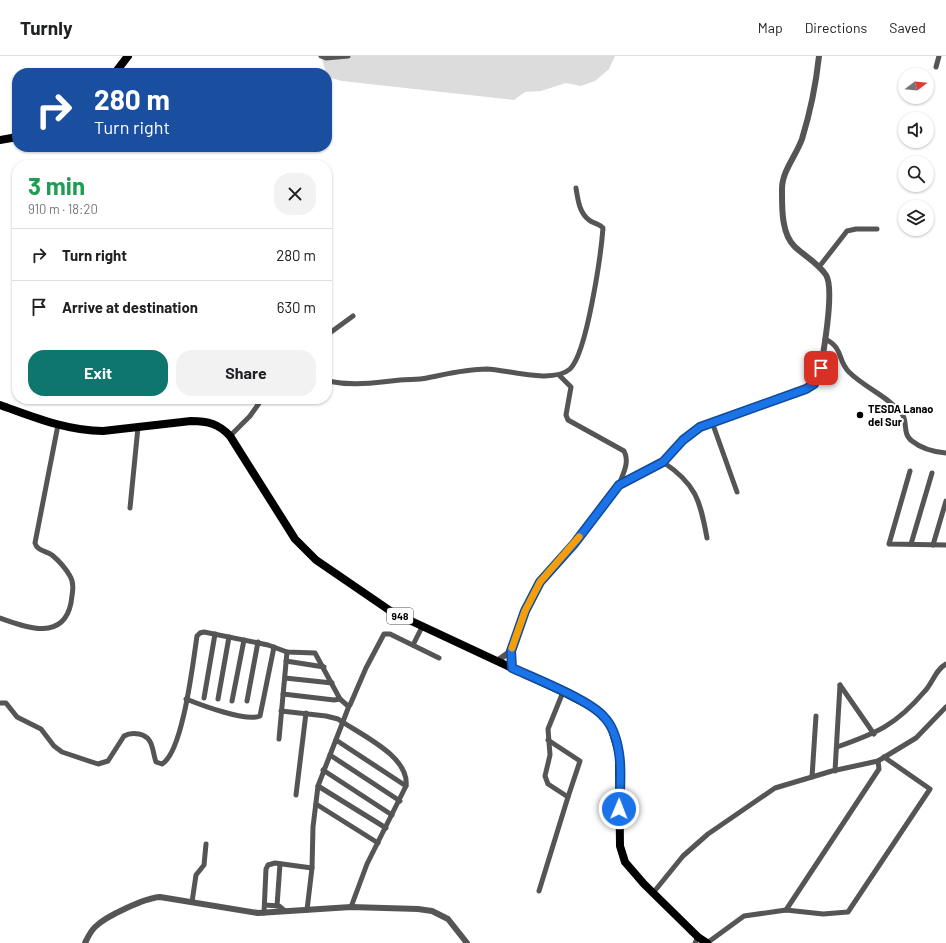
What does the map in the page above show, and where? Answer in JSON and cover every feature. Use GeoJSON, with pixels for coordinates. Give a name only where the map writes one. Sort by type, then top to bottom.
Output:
{"type":"FeatureCollection","features":[{"type":"Feature","properties":{"kind":"main road"},"geometry":{"type":"LineString","coordinates":[[119,68],[128,56]]}},
{"type":"Feature","properties":{"kind":"main road"},"geometry":{"type":"LineString","coordinates":[[0,140],[12,138]]}},
{"type":"Feature","properties":{"kind":"main road","name":"948"},"geometry":{"type":"LineString","coordinates":[[0,405],[58,425],[89,431],[204,421],[215,424],[230,436],[295,539],[305,551],[316,560],[386,608],[422,627],[563,692],[594,708],[604,716],[611,726],[616,740],[620,764],[620,846],[625,862],[696,940],[707,943]]}},
{"type":"Feature","properties":{"kind":"street"},"geometry":{"type":"LineString","coordinates":[[321,56],[326,58],[348,56]]}},
{"type":"Feature","properties":{"kind":"street"},"geometry":{"type":"LineString","coordinates":[[619,485],[663,462],[693,432],[712,422],[793,395],[810,386],[818,377],[825,339],[830,287],[827,276],[819,267],[796,248],[788,235],[782,188],[785,174],[796,154],[802,138],[814,87],[818,56]]}},
{"type":"Feature","properties":{"kind":"street"},"geometry":{"type":"LineString","coordinates":[[936,67],[939,56]]}},
{"type":"Feature","properties":{"kind":"street"},"geometry":{"type":"LineString","coordinates":[[332,382],[350,385],[366,384],[427,378],[469,369],[559,376],[572,368],[580,351],[593,294],[603,228],[590,221],[579,207],[576,188]]}},
{"type":"Feature","properties":{"kind":"street"},"geometry":{"type":"LineString","coordinates":[[819,267],[847,231],[877,229]]}},
{"type":"Feature","properties":{"kind":"street"},"geometry":{"type":"LineString","coordinates":[[332,331],[353,316]]}},
{"type":"Feature","properties":{"kind":"street"},"geometry":{"type":"LineString","coordinates":[[825,339],[835,344],[848,371],[891,402],[903,415],[906,434],[911,441],[932,452],[946,453]]}},
{"type":"Feature","properties":{"kind":"street"},"geometry":{"type":"LineString","coordinates":[[512,668],[511,651],[525,611],[540,582],[574,544],[619,485],[628,461],[624,451],[568,420],[566,415],[571,387],[559,376]]}},
{"type":"Feature","properties":{"kind":"street"},"geometry":{"type":"LineString","coordinates":[[230,436],[250,416],[258,404]]}},
{"type":"Feature","properties":{"kind":"street"},"geometry":{"type":"LineString","coordinates":[[712,422],[737,492]]}},
{"type":"Feature","properties":{"kind":"street"},"geometry":{"type":"LineString","coordinates":[[0,618],[31,629],[46,629],[59,623],[70,606],[73,586],[69,574],[55,558],[38,548],[35,543],[58,425]]}},
{"type":"Feature","properties":{"kind":"street"},"geometry":{"type":"LineString","coordinates":[[130,508],[138,427]]}},
{"type":"Feature","properties":{"kind":"street"},"geometry":{"type":"LineString","coordinates":[[663,462],[680,474],[690,485],[699,501],[707,538]]}},
{"type":"Feature","properties":{"kind":"street"},"geometry":{"type":"LineString","coordinates":[[910,471],[889,544],[946,545]]}},
{"type":"Feature","properties":{"kind":"street"},"geometry":{"type":"LineString","coordinates":[[911,544],[932,473]]}},
{"type":"Feature","properties":{"kind":"street"},"geometry":{"type":"LineString","coordinates":[[933,545],[946,501]]}},
{"type":"Feature","properties":{"kind":"street"},"geometry":{"type":"LineString","coordinates":[[413,645],[422,627]]}},
{"type":"Feature","properties":{"kind":"street"},"geometry":{"type":"LineString","coordinates":[[0,703],[6,703],[17,717],[41,729],[54,746],[67,755],[98,764],[105,763],[111,758],[124,736],[136,734],[146,736],[150,740],[156,760],[160,764],[166,762],[178,741],[197,636],[202,632],[258,642],[287,652],[315,653],[324,666],[340,699],[344,704],[349,706]]}},
{"type":"Feature","properties":{"kind":"street"},"geometry":{"type":"LineString","coordinates":[[307,910],[312,868],[318,786],[349,706],[383,635],[388,633],[439,658]]}},
{"type":"Feature","properties":{"kind":"street"},"geometry":{"type":"LineString","coordinates":[[204,698],[215,634]]}},
{"type":"Feature","properties":{"kind":"street"},"geometry":{"type":"LineString","coordinates":[[218,699],[230,637]]}},
{"type":"Feature","properties":{"kind":"street"},"geometry":{"type":"LineString","coordinates":[[232,701],[244,640]]}},
{"type":"Feature","properties":{"kind":"street"},"geometry":{"type":"LineString","coordinates":[[247,701],[258,642]]}},
{"type":"Feature","properties":{"kind":"street"},"geometry":{"type":"LineString","coordinates":[[186,699],[227,713],[254,718],[260,716],[274,647]]}},
{"type":"Feature","properties":{"kind":"street"},"geometry":{"type":"LineString","coordinates":[[497,661],[511,651]]}},
{"type":"Feature","properties":{"kind":"street"},"geometry":{"type":"LineString","coordinates":[[279,739],[287,652]]}},
{"type":"Feature","properties":{"kind":"street"},"geometry":{"type":"LineString","coordinates":[[286,661],[324,666]]}},
{"type":"Feature","properties":{"kind":"street"},"geometry":{"type":"LineString","coordinates":[[837,747],[874,734],[912,707],[930,686],[939,668],[946,664]]}},
{"type":"Feature","properties":{"kind":"street"},"geometry":{"type":"LineString","coordinates":[[284,678],[332,683]]}},
{"type":"Feature","properties":{"kind":"street"},"geometry":{"type":"LineString","coordinates":[[835,771],[840,685],[874,734]]}},
{"type":"Feature","properties":{"kind":"street"},"geometry":{"type":"LineString","coordinates":[[563,692],[550,721],[548,740],[550,754],[545,776],[546,780],[553,787],[568,797]]}},
{"type":"Feature","properties":{"kind":"street"},"geometry":{"type":"LineString","coordinates":[[283,694],[334,700],[340,699]]}},
{"type":"Feature","properties":{"kind":"street"},"geometry":{"type":"LineString","coordinates":[[653,893],[683,856],[708,834],[775,788],[812,777],[878,761],[916,738],[946,706]]}},
{"type":"Feature","properties":{"kind":"street"},"geometry":{"type":"LineString","coordinates":[[282,710],[333,717],[397,759],[406,774],[406,786],[400,801],[367,864],[351,907]]}},
{"type":"Feature","properties":{"kind":"street"},"geometry":{"type":"LineString","coordinates":[[296,795],[306,713]]}},
{"type":"Feature","properties":{"kind":"street"},"geometry":{"type":"LineString","coordinates":[[812,777],[816,716]]}},
{"type":"Feature","properties":{"kind":"street"},"geometry":{"type":"LineString","coordinates":[[336,740],[406,786]]}},
{"type":"Feature","properties":{"kind":"street"},"geometry":{"type":"LineString","coordinates":[[539,891],[580,762],[548,740]]}},
{"type":"Feature","properties":{"kind":"street"},"geometry":{"type":"LineString","coordinates":[[330,755],[400,801]]}},
{"type":"Feature","properties":{"kind":"street"},"geometry":{"type":"LineString","coordinates":[[707,943],[744,916],[786,910],[823,914],[848,912],[930,788],[884,757]]}},
{"type":"Feature","properties":{"kind":"street"},"geometry":{"type":"LineString","coordinates":[[786,910],[879,769],[878,761]]}},
{"type":"Feature","properties":{"kind":"street"},"geometry":{"type":"LineString","coordinates":[[323,770],[392,815]]}},
{"type":"Feature","properties":{"kind":"street"},"geometry":{"type":"LineString","coordinates":[[318,786],[386,828]]}},
{"type":"Feature","properties":{"kind":"street"},"geometry":{"type":"LineString","coordinates":[[316,804],[378,843]]}},
{"type":"Feature","properties":{"kind":"street"},"geometry":{"type":"LineString","coordinates":[[192,902],[196,875],[204,865],[206,844]]}},
{"type":"Feature","properties":{"kind":"street"},"geometry":{"type":"LineString","coordinates":[[264,913],[267,867],[271,864],[280,864],[312,868]]}},
{"type":"Feature","properties":{"kind":"street"},"geometry":{"type":"LineString","coordinates":[[277,906],[280,864]]}},
{"type":"Feature","properties":{"kind":"street"},"geometry":{"type":"LineString","coordinates":[[85,943],[96,926],[148,899],[166,898],[243,912],[264,913],[351,907],[394,907],[432,911],[448,919],[467,943]]}},
{"type":"Feature","properties":{"kind":"street"},"geometry":{"type":"LineString","coordinates":[[265,905],[277,906],[285,911]]}},
{"type":"Feature","properties":{"kind":"shaded area"},"geometry":{"type":"Polygon","coordinates":[[[323,56],[615,56],[609,69],[595,81],[581,86],[566,83],[541,91],[525,92],[514,100],[342,81],[332,78],[332,68],[324,68],[322,59],[323,56]]]}},
{"type":"Feature","properties":{"kind":"slow traffic"},"geometry":{"type":"LineString","coordinates":[[512,648],[530,598],[540,582],[579,537]]}},
{"type":"Feature","properties":{"kind":"place","name":"TESDA Lanao del Sur"},"geometry":{"type":"Point","coordinates":[860,415]}},
{"type":"Feature","properties":{"kind":"route"},"geometry":{"type":"LineString","coordinates":[[619,809],[619,753],[611,726],[604,716],[594,708],[512,668],[511,651],[530,598],[540,582],[574,544],[619,485],[663,462],[683,440],[700,427],[793,395],[806,389],[814,384],[821,368]]}}]}
